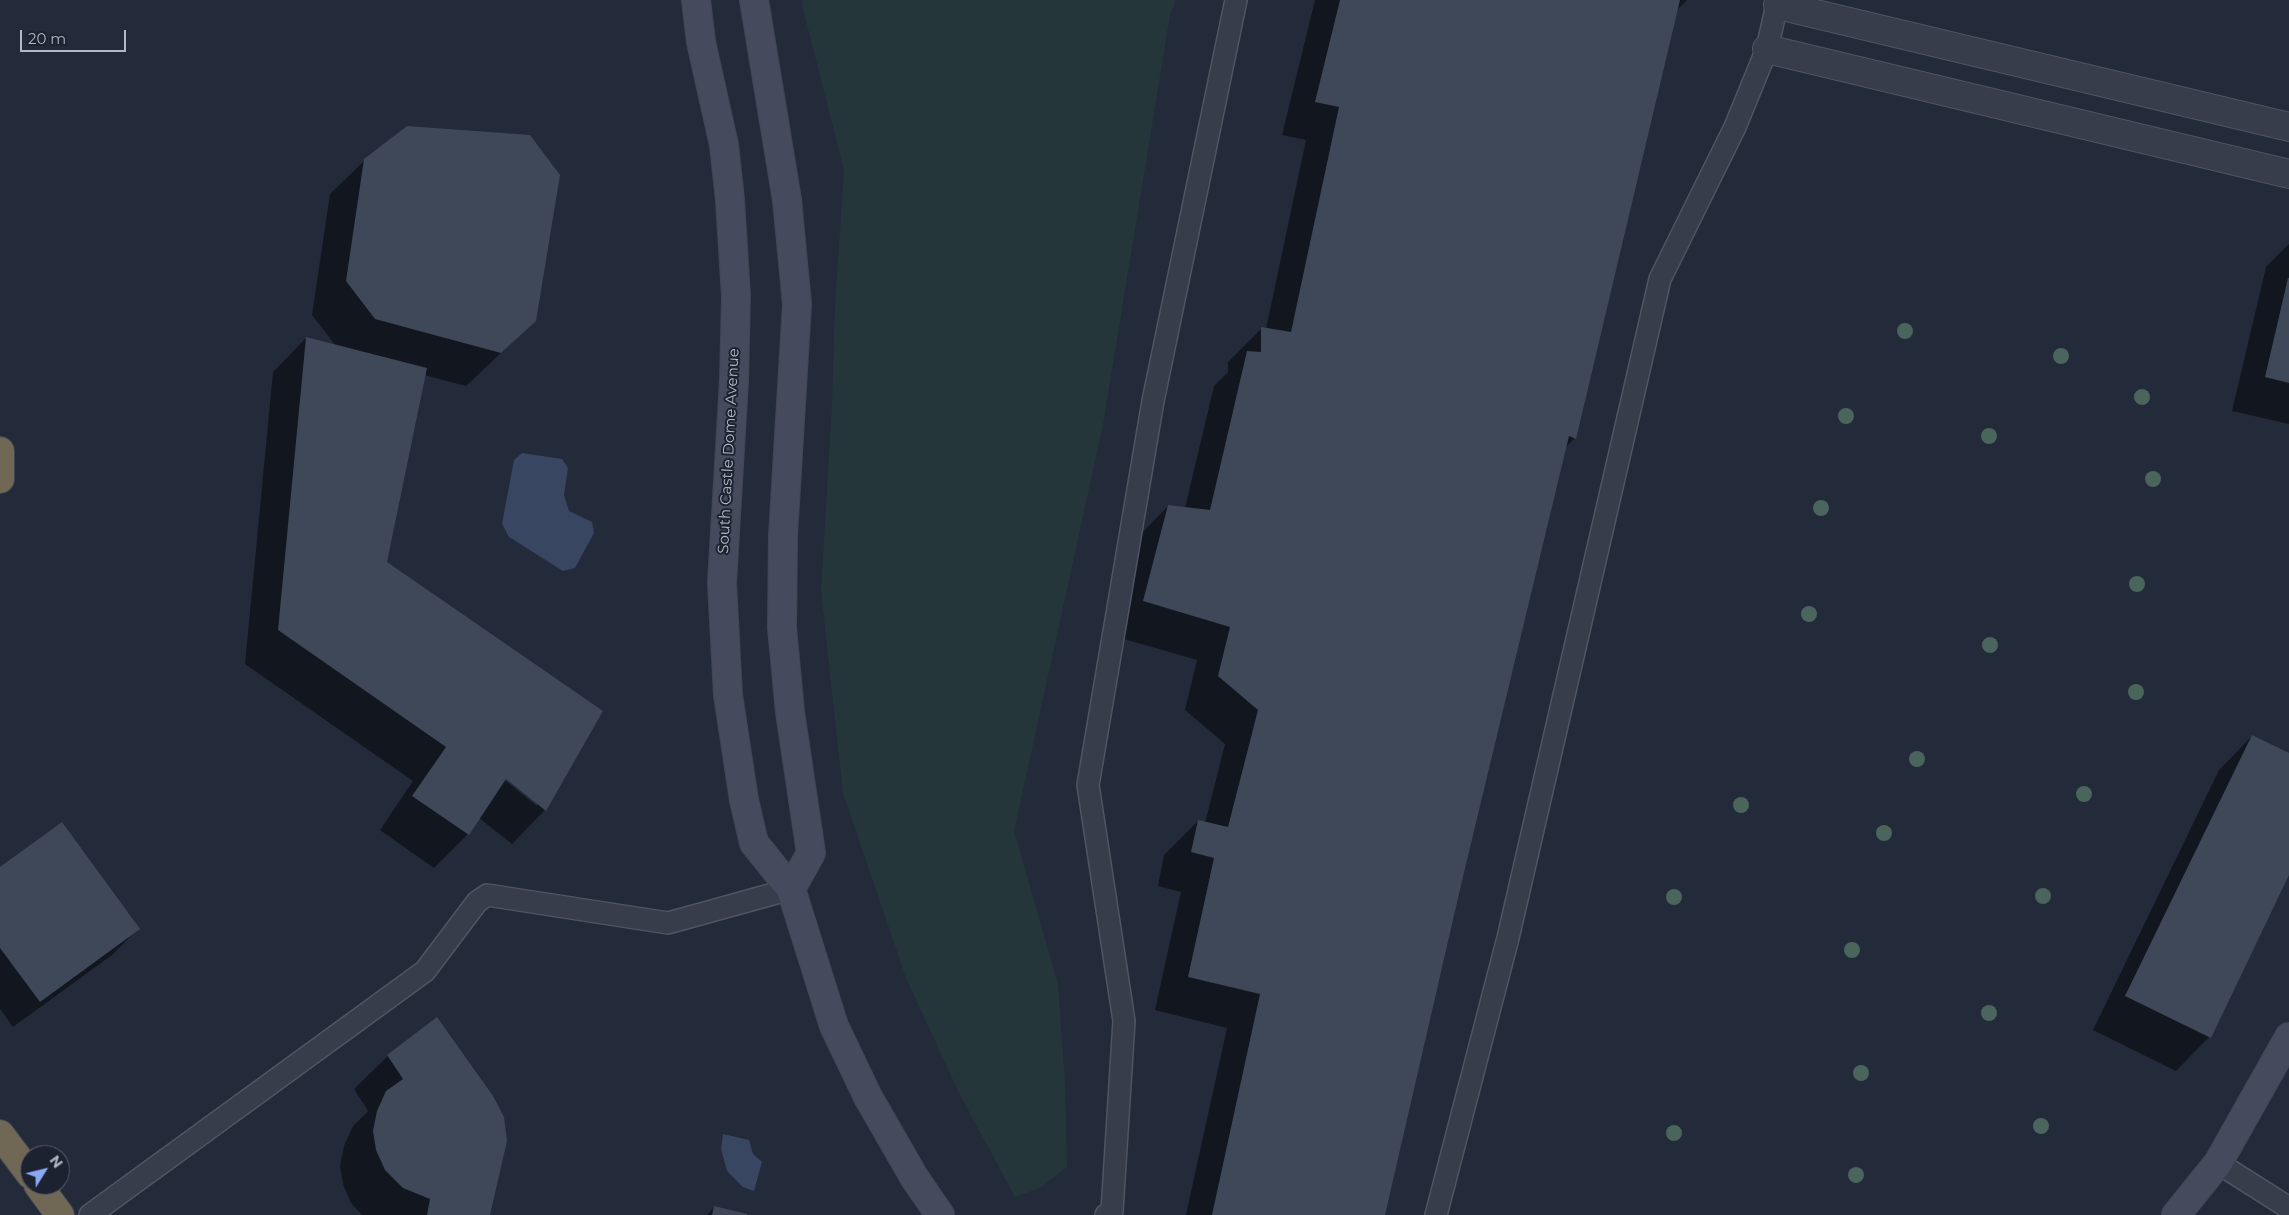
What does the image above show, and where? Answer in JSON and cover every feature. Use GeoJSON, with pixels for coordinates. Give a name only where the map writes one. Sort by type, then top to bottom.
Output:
{"type":"FeatureCollection","features":[{"type":"Feature","properties":{"kind":"highway"},"geometry":{"type":"LineString","coordinates":[[0,451],[0,479]]}},
{"type":"Feature","properties":{"kind":"highway"},"geometry":{"type":"LineString","coordinates":[[0,1134],[20,1161]]}},
{"type":"Feature","properties":{"kind":"highway"},"geometry":{"type":"LineString","coordinates":[[45,1195],[60,1215]]}},
{"type":"Feature","properties":{"kind":"street","name":"South Castle Dome Avenue"},"geometry":{"type":"LineString","coordinates":[[696,0],[700,42],[724,145],[736,296],[734,381],[722,583],[728,695],[742,792],[754,843],[791,889],[834,1026],[868,1097],[914,1177],[940,1215]]}},
{"type":"Feature","properties":{"kind":"street"},"geometry":{"type":"LineString","coordinates":[[754,0],[787,200],[797,304],[783,536],[782,628],[790,712],[811,853],[791,889]]}},
{"type":"Feature","properties":{"kind":"street"},"geometry":{"type":"LineString","coordinates":[[1778,2],[2289,127]]}},
{"type":"Feature","properties":{"kind":"street"},"geometry":{"type":"LineString","coordinates":[[1767,49],[2289,174]]}},
{"type":"Feature","properties":{"kind":"street"},"geometry":{"type":"LineString","coordinates":[[2176,1215],[2218,1163],[2289,1037]]}},
{"type":"Feature","properties":{"kind":"lane"},"geometry":{"type":"LineString","coordinates":[[1106,1215],[1112,1211],[1124,1021],[1088,785],[1153,401],[1236,0]]}},
{"type":"Feature","properties":{"kind":"lane"},"geometry":{"type":"LineString","coordinates":[[1436,1215],[1508,938],[1660,279],[1735,127],[1767,49],[1778,2]]}},
{"type":"Feature","properties":{"kind":"lane"},"geometry":{"type":"LineString","coordinates":[[90,1215],[425,971],[477,902],[487,895],[668,923],[791,889]]}},
{"type":"Feature","properties":{"kind":"lane"},"geometry":{"type":"LineString","coordinates":[[2218,1163],[2289,1208]]}},
{"type":"Feature","properties":{"kind":"shaded area"},"geometry":{"type":"Polygon","coordinates":[[[803,0],[1176,0],[1170,15],[1103,425],[1014,831],[1058,984],[1065,1083],[1067,1167],[1040,1188],[1015,1197],[960,1095],[906,978],[843,793],[821,591],[832,404],[835,306],[844,170],[802,5],[803,0]]]}},
{"type":"Feature","properties":{"kind":"water"},"geometry":{"type":"Polygon","coordinates":[[[522,453],[562,459],[568,468],[564,495],[569,511],[592,522],[594,533],[575,568],[563,571],[509,537],[502,524],[514,460],[522,453]]]}},
{"type":"Feature","properties":{"kind":"water"},"geometry":{"type":"Polygon","coordinates":[[[723,1134],[749,1140],[753,1154],[762,1162],[754,1191],[743,1187],[727,1171],[721,1149],[723,1134]]]}},
{"type":"Feature","properties":{"kind":"building"},"geometry":{"type":"Polygon","coordinates":[[[1340,0],[1680,0],[1576,439],[1569,436],[1461,885],[1385,1215],[1212,1215],[1260,994],[1188,977],[1214,858],[1191,852],[1198,820],[1228,827],[1258,710],[1218,676],[1230,627],[1143,601],[1168,505],[1210,510],[1247,351],[1261,352],[1261,327],[1291,332],[1339,107],[1315,102],[1340,0]]]}},
{"type":"Feature","properties":{"kind":"building"},"geometry":{"type":"Polygon","coordinates":[[[407,126],[530,135],[560,175],[536,321],[501,353],[375,319],[346,281],[364,159],[407,126]]]}},
{"type":"Feature","properties":{"kind":"building"},"geometry":{"type":"Polygon","coordinates":[[[2289,278],[2289,383],[2265,377],[2289,278]]]}},
{"type":"Feature","properties":{"kind":"building"},"geometry":{"type":"Polygon","coordinates":[[[306,337],[427,368],[387,562],[603,711],[546,811],[506,779],[469,835],[412,796],[446,747],[278,630],[306,337]]]}},
{"type":"Feature","properties":{"kind":"building"},"geometry":{"type":"Polygon","coordinates":[[[2252,735],[2289,753],[2289,875],[2211,1038],[2125,996],[2252,735]]]}},
{"type":"Feature","properties":{"kind":"building"},"geometry":{"type":"Polygon","coordinates":[[[62,822],[140,929],[40,1002],[0,948],[0,867],[62,822]]]}},
{"type":"Feature","properties":{"kind":"building"},"geometry":{"type":"Polygon","coordinates":[[[437,1017],[493,1096],[504,1117],[507,1141],[490,1215],[427,1215],[430,1199],[403,1188],[385,1170],[376,1150],[373,1131],[377,1111],[386,1091],[403,1079],[387,1055],[437,1017]]]}},
{"type":"Feature","properties":{"kind":"building"},"geometry":{"type":"Polygon","coordinates":[[[714,1206],[747,1214],[747,1215],[712,1215],[714,1206]]]}}]}
